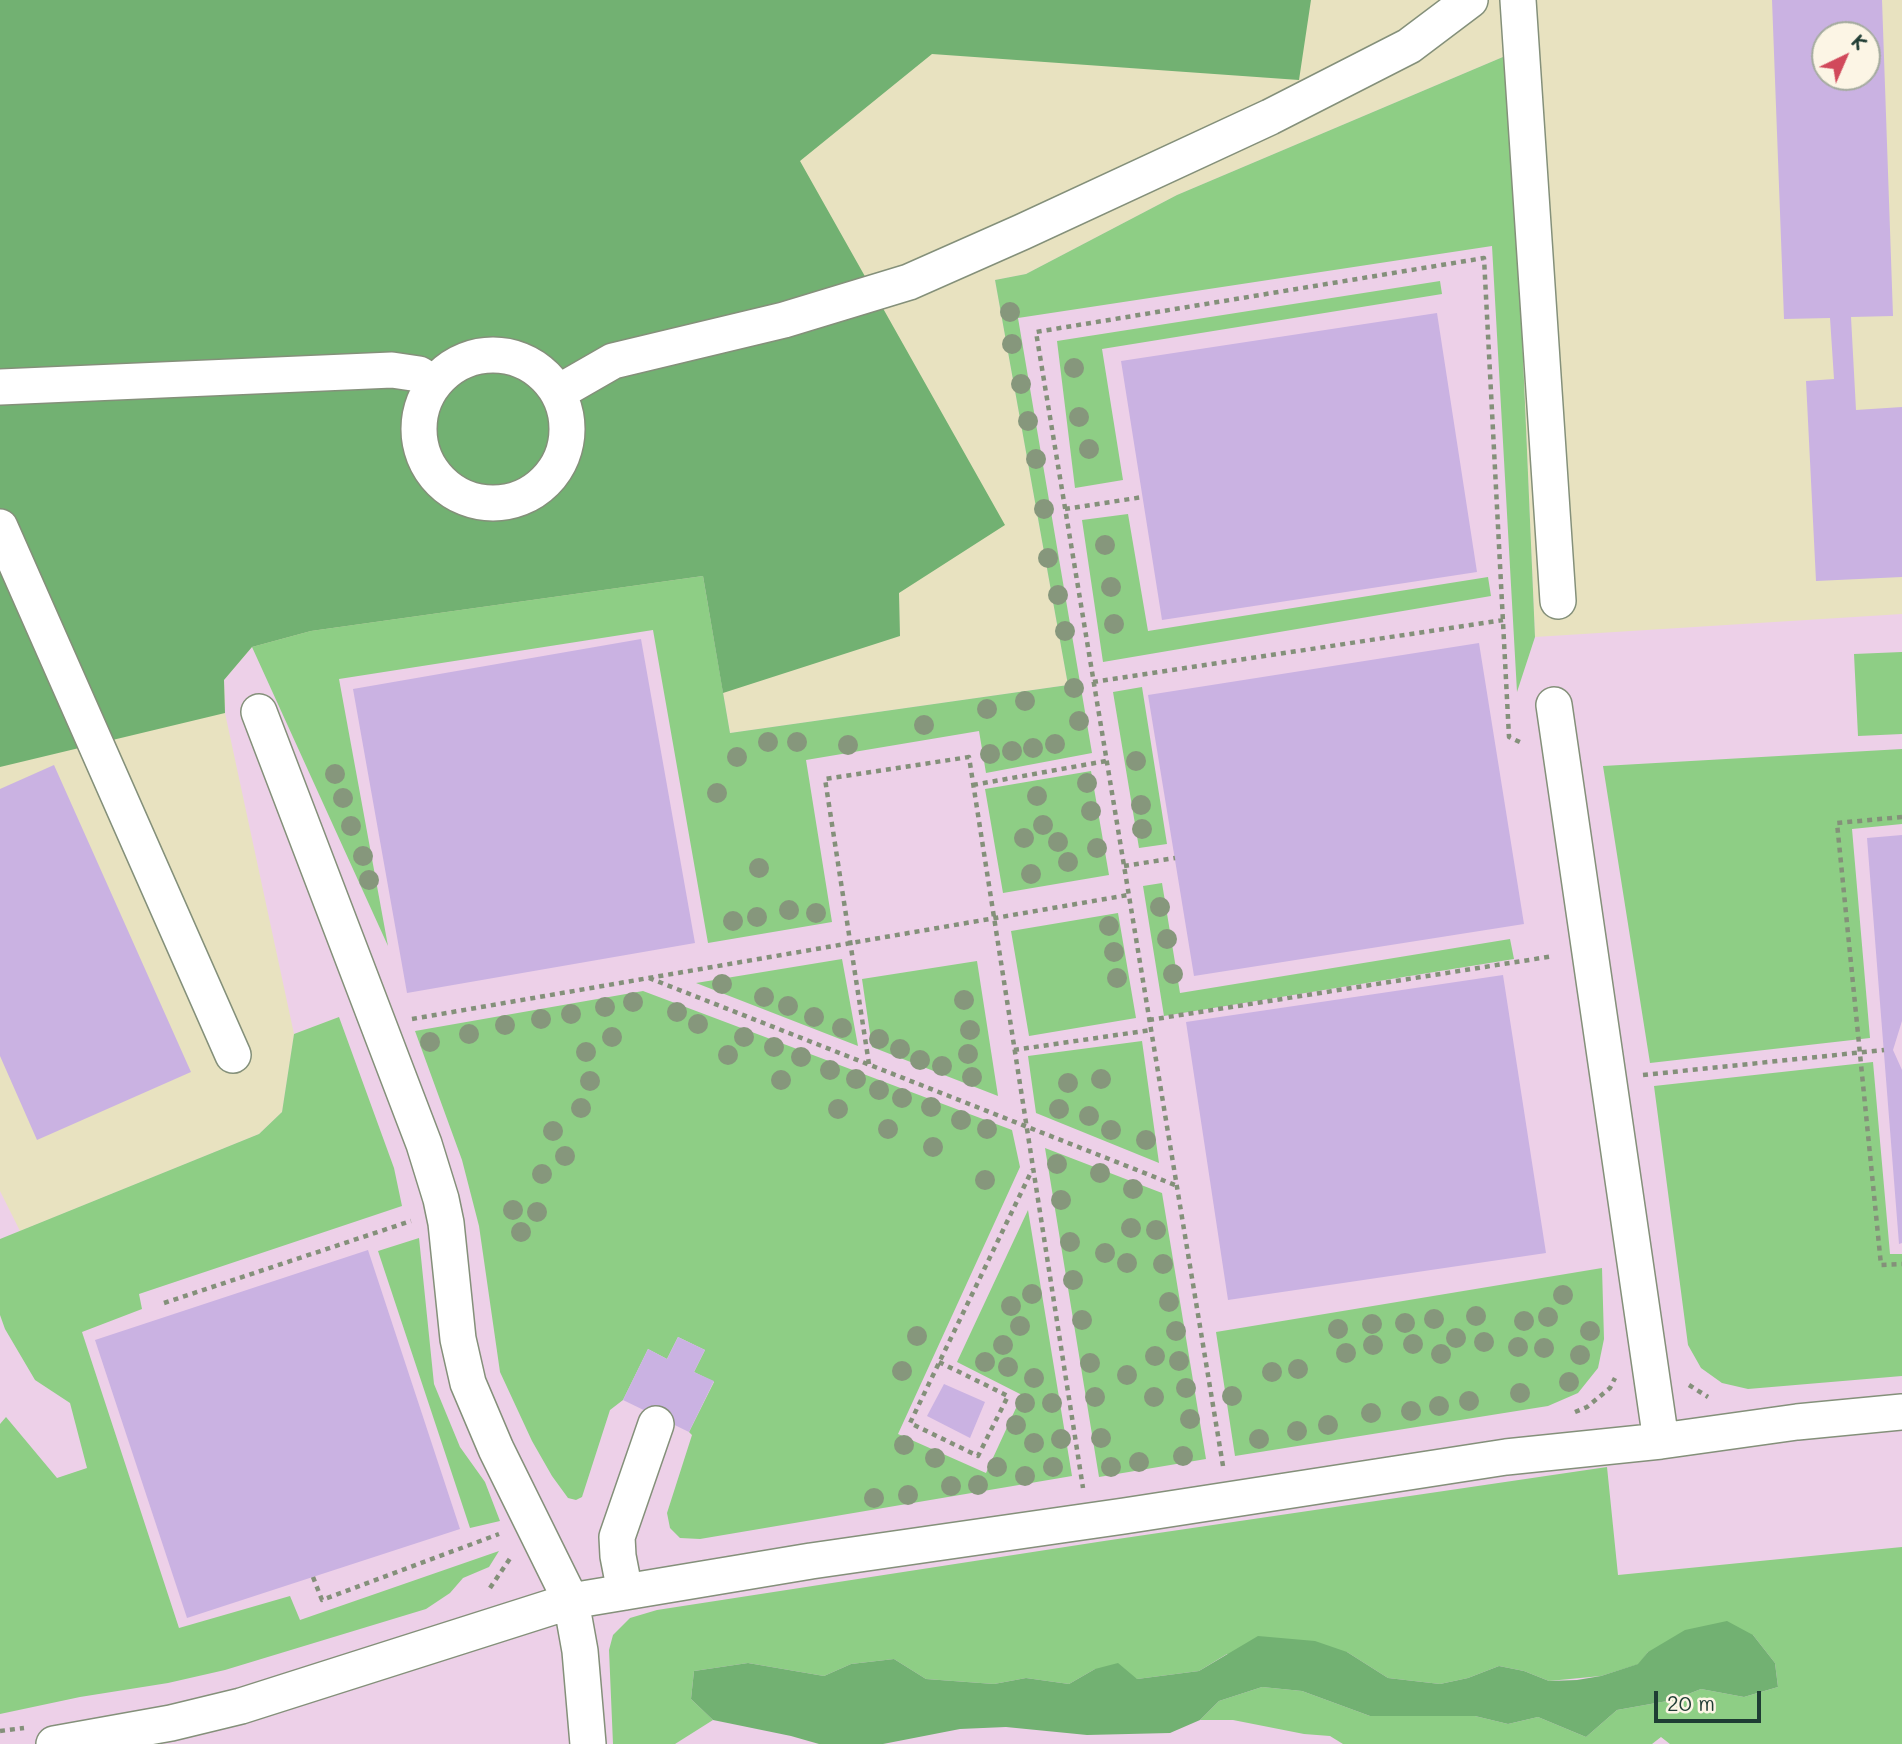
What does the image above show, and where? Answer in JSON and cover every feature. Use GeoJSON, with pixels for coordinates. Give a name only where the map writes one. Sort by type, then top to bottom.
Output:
{"type":"FeatureCollection","features":[{"type":"Feature","properties":{"kind":"lane"},"geometry":{"type":"LineString","coordinates":[[559,393],[613,360],[784,320],[909,282],[1282,111],[1409,46],[1470,0]]}},
{"type":"Feature","properties":{"kind":"lane"},"geometry":{"type":"LineString","coordinates":[[1518,0],[1558,601]]}},
{"type":"Feature","properties":{"kind":"lane"},"geometry":{"type":"LineString","coordinates":[[497,354],[521,360],[543,373],[559,393],[567,416],[567,442],[559,466],[543,485],[522,499],[497,504],[473,501],[451,490],[434,474],[422,453],[418,428],[423,405],[434,383],[452,367],[474,357],[497,354]]}},
{"type":"Feature","properties":{"kind":"lane"},"geometry":{"type":"LineString","coordinates":[[0,387],[392,370],[419,374],[434,383]]}},
{"type":"Feature","properties":{"kind":"lane"},"geometry":{"type":"LineString","coordinates":[[0,527],[233,1055]]}},
{"type":"Feature","properties":{"kind":"lane"},"geometry":{"type":"LineString","coordinates":[[1554,705],[1661,1441]]}},
{"type":"Feature","properties":{"kind":"lane"},"geometry":{"type":"LineString","coordinates":[[259,712],[424,1144],[446,1223],[458,1339],[468,1383],[496,1449],[571,1601],[580,1651],[588,1744]]}},
{"type":"Feature","properties":{"kind":"lane"},"geometry":{"type":"LineString","coordinates":[[41,1736],[171,1723],[241,1706],[571,1601],[811,1561],[1506,1457],[1902,1412]]}},
{"type":"Feature","properties":{"kind":"lane"},"geometry":{"type":"LineString","coordinates":[[625,1592],[617,1537],[656,1424]]}},
{"type":"Feature","properties":{"kind":"path"},"geometry":{"type":"LineString","coordinates":[[1223,1466],[1035,332],[1484,258],[1509,737],[1532,747]]}},
{"type":"Feature","properties":{"kind":"path"},"geometry":{"type":"LineString","coordinates":[[1065,509],[1143,497]]}},
{"type":"Feature","properties":{"kind":"path"},"geometry":{"type":"LineString","coordinates":[[1093,682],[1503,620]]}},
{"type":"Feature","properties":{"kind":"path"},"geometry":{"type":"LineString","coordinates":[[869,1065],[825,779],[970,757],[1083,1489]]}},
{"type":"Feature","properties":{"kind":"path"},"geometry":{"type":"LineString","coordinates":[[973,785],[1106,761]]}},
{"type":"Feature","properties":{"kind":"path"},"geometry":{"type":"LineString","coordinates":[[1902,817],[1838,823],[1881,1265],[1902,1264]]}},
{"type":"Feature","properties":{"kind":"path"},"geometry":{"type":"LineString","coordinates":[[1124,866],[1175,858]]}},
{"type":"Feature","properties":{"kind":"path"},"geometry":{"type":"LineString","coordinates":[[404,1020],[1128,895]]}},
{"type":"Feature","properties":{"kind":"path"},"geometry":{"type":"LineString","coordinates":[[1149,1020],[1562,955]]}},
{"type":"Feature","properties":{"kind":"path"},"geometry":{"type":"LineString","coordinates":[[648,978],[1176,1186]]}},
{"type":"Feature","properties":{"kind":"path"},"geometry":{"type":"LineString","coordinates":[[1014,1050],[1151,1030]]}},
{"type":"Feature","properties":{"kind":"path"},"geometry":{"type":"LineString","coordinates":[[1635,1076],[1884,1050]]}},
{"type":"Feature","properties":{"kind":"path"},"geometry":{"type":"LineString","coordinates":[[939,1363],[1008,1396],[978,1456],[910,1423],[1033,1167]]}},
{"type":"Feature","properties":{"kind":"path"},"geometry":{"type":"LineString","coordinates":[[164,1303],[412,1221]]}},
{"type":"Feature","properties":{"kind":"path"},"geometry":{"type":"LineString","coordinates":[[1568,1415],[1587,1407],[1610,1388],[1620,1368]]}},
{"type":"Feature","properties":{"kind":"path"},"geometry":{"type":"LineString","coordinates":[[1687,1384],[1708,1398]]}},
{"type":"Feature","properties":{"kind":"path"},"geometry":{"type":"LineString","coordinates":[[313,1577],[322,1600],[507,1531]]}},
{"type":"Feature","properties":{"kind":"path"},"geometry":{"type":"LineString","coordinates":[[483,1595],[493,1586],[512,1555],[513,1546]]}},
{"type":"Feature","properties":{"kind":"path"},"geometry":{"type":"LineString","coordinates":[[0,1731],[41,1736]]}},
{"type":"Feature","properties":{"kind":"shaded area"},"geometry":{"type":"Polygon","coordinates":[[[1510,54],[1535,637],[1902,614],[1902,1744],[0,1744],[0,1191],[20,1231],[259,1134],[282,1112],[294,1034],[225,713],[224,680],[252,647],[703,576],[730,733],[1068,685],[995,280],[1026,274],[1177,195],[1510,54]]]}},
{"type":"Feature","properties":{"kind":"green space"},"geometry":{"type":"Polygon","coordinates":[[[0,0],[1311,0],[1299,80],[932,54],[800,161],[1005,525],[899,593],[900,636],[723,693],[703,576],[311,631],[252,647],[224,680],[225,713],[0,767],[0,0]]]}},
{"type":"Feature","properties":{"kind":"green space"},"geometry":{"type":"Polygon","coordinates":[[[1510,54],[1535,637],[1517,692],[1492,246],[1018,318],[1092,753],[986,773],[979,731],[806,760],[832,922],[708,943],[653,630],[339,679],[388,946],[252,647],[311,631],[703,576],[730,733],[1068,685],[995,280],[1026,274],[1177,195],[1510,54]]]}},
{"type":"Feature","properties":{"kind":"green space"},"geometry":{"type":"Polygon","coordinates":[[[1440,281],[1442,294],[1102,349],[1123,480],[1075,488],[1057,341],[1440,281]]]}},
{"type":"Feature","properties":{"kind":"green space"},"geometry":{"type":"Polygon","coordinates":[[[1128,514],[1148,631],[1488,577],[1491,596],[1103,662],[1082,520],[1128,514]]]}},
{"type":"Feature","properties":{"kind":"green space"},"geometry":{"type":"Polygon","coordinates":[[[1902,652],[1902,734],[1858,736],[1854,654],[1902,652]]]}},
{"type":"Feature","properties":{"kind":"green space"},"geometry":{"type":"Polygon","coordinates":[[[1142,687],[1167,844],[1139,848],[1113,692],[1142,687]]]}},
{"type":"Feature","properties":{"kind":"green space"},"geometry":{"type":"Polygon","coordinates":[[[1902,749],[1902,824],[1852,829],[1870,1038],[1650,1063],[1603,766],[1902,749]]]}},
{"type":"Feature","properties":{"kind":"green space"},"geometry":{"type":"Polygon","coordinates":[[[1091,771],[1109,875],[1003,893],[985,789],[1091,771]]]}},
{"type":"Feature","properties":{"kind":"green space"},"geometry":{"type":"Polygon","coordinates":[[[1162,883],[1180,993],[1510,939],[1514,959],[1164,1016],[1143,886],[1162,883]]]}},
{"type":"Feature","properties":{"kind":"green space"},"geometry":{"type":"Polygon","coordinates":[[[1118,913],[1136,1018],[1029,1036],[1011,931],[1118,913]]]}},
{"type":"Feature","properties":{"kind":"green space"},"geometry":{"type":"Polygon","coordinates":[[[842,959],[858,1046],[696,983],[842,959]]]}},
{"type":"Feature","properties":{"kind":"green space"},"geometry":{"type":"Polygon","coordinates":[[[977,961],[998,1096],[872,1047],[862,979],[977,961]]]}},
{"type":"Feature","properties":{"kind":"green space"},"geometry":{"type":"Polygon","coordinates":[[[643,991],[1012,1130],[1020,1167],[898,1434],[986,1473],[1022,1395],[957,1362],[1028,1210],[1072,1476],[700,1539],[680,1538],[670,1528],[667,1513],[692,1435],[689,1432],[714,1382],[694,1372],[705,1350],[678,1337],[667,1359],[648,1349],[623,1400],[610,1410],[582,1497],[576,1500],[568,1498],[532,1441],[500,1372],[479,1226],[462,1160],[415,1031],[643,991]]]}},
{"type":"Feature","properties":{"kind":"green space"},"geometry":{"type":"Polygon","coordinates":[[[339,1017],[394,1168],[402,1206],[139,1294],[142,1309],[82,1332],[179,1628],[290,1596],[300,1620],[499,1551],[489,1567],[463,1578],[450,1593],[426,1609],[225,1670],[0,1714],[0,1424],[6,1417],[57,1478],[87,1468],[70,1403],[35,1380],[5,1329],[0,1315],[0,1239],[259,1134],[282,1112],[294,1034],[339,1017]]]}},
{"type":"Feature","properties":{"kind":"green space"},"geometry":{"type":"Polygon","coordinates":[[[1142,1041],[1159,1163],[1036,1113],[1028,1056],[1142,1041]]]}},
{"type":"Feature","properties":{"kind":"green space"},"geometry":{"type":"Polygon","coordinates":[[[1873,1062],[1890,1254],[1902,1254],[1902,1376],[1748,1389],[1722,1383],[1701,1368],[1688,1345],[1654,1086],[1873,1062]]]}},
{"type":"Feature","properties":{"kind":"green space"},"geometry":{"type":"Polygon","coordinates":[[[1045,1148],[1162,1193],[1206,1459],[1099,1477],[1045,1148]]]}},
{"type":"Feature","properties":{"kind":"green space"},"geometry":{"type":"Polygon","coordinates":[[[419,1238],[434,1384],[460,1447],[485,1482],[500,1521],[470,1528],[378,1251],[419,1238]]]}},
{"type":"Feature","properties":{"kind":"green space"},"geometry":{"type":"Polygon","coordinates":[[[1602,1268],[1604,1339],[1598,1368],[1578,1393],[1548,1406],[1235,1456],[1216,1332],[1602,1268]]]}},
{"type":"Feature","properties":{"kind":"green space"},"geometry":{"type":"Polygon","coordinates":[[[1607,1467],[1618,1575],[1902,1547],[1902,1744],[1670,1744],[1661,1737],[1652,1744],[1343,1744],[1330,1736],[1304,1734],[1233,1720],[1200,1720],[1219,1701],[1262,1687],[1302,1691],[1370,1716],[1475,1716],[1508,1724],[1538,1717],[1586,1737],[1617,1710],[1673,1700],[1701,1689],[1744,1697],[1778,1687],[1775,1663],[1753,1635],[1648,1652],[1639,1664],[1601,1676],[1549,1681],[1524,1671],[1499,1666],[1468,1678],[1440,1684],[1388,1678],[1347,1652],[1227,1654],[1199,1671],[1137,1679],[1095,1669],[1069,1684],[1026,1678],[994,1684],[926,1679],[894,1659],[851,1664],[824,1676],[748,1663],[694,1671],[691,1699],[713,1720],[675,1744],[613,1744],[609,1650],[613,1635],[630,1618],[657,1610],[1607,1467]]]}},
{"type":"Feature","properties":{"kind":"green space"},"geometry":{"type":"Polygon","coordinates":[[[1727,1621],[1753,1635],[1775,1663],[1778,1687],[1744,1697],[1701,1689],[1673,1700],[1617,1710],[1586,1737],[1538,1717],[1508,1724],[1475,1716],[1370,1716],[1302,1691],[1262,1687],[1219,1701],[1200,1720],[1170,1733],[1087,1735],[1006,1727],[960,1729],[883,1744],[819,1744],[713,1720],[691,1699],[694,1671],[748,1663],[824,1676],[851,1664],[894,1659],[926,1679],[994,1684],[1026,1678],[1069,1684],[1095,1669],[1118,1663],[1137,1679],[1199,1671],[1258,1636],[1315,1641],[1347,1652],[1388,1678],[1440,1684],[1468,1678],[1499,1666],[1524,1671],[1549,1681],[1577,1680],[1601,1676],[1638,1664],[1648,1652],[1685,1630],[1727,1621]]]}},
{"type":"Feature","properties":{"kind":"building"},"geometry":{"type":"Polygon","coordinates":[[[1772,0],[1882,0],[1893,316],[1851,317],[1856,410],[1902,407],[1902,577],[1816,581],[1806,381],[1834,379],[1830,318],[1784,319],[1772,0]]]}},
{"type":"Feature","properties":{"kind":"building"},"geometry":{"type":"Polygon","coordinates":[[[1437,313],[1477,572],[1162,620],[1121,361],[1437,313]]]}},
{"type":"Feature","properties":{"kind":"building"},"geometry":{"type":"Polygon","coordinates":[[[641,639],[695,943],[407,993],[353,689],[641,639]]]}},
{"type":"Feature","properties":{"kind":"building"},"geometry":{"type":"Polygon","coordinates":[[[1479,643],[1524,924],[1194,976],[1148,695],[1479,643]]]}},
{"type":"Feature","properties":{"kind":"building"},"geometry":{"type":"Polygon","coordinates":[[[54,765],[191,1072],[37,1140],[0,1056],[0,789],[54,765]]]}},
{"type":"Feature","properties":{"kind":"building"},"geometry":{"type":"Polygon","coordinates":[[[1902,835],[1902,1021],[1893,1050],[1902,1070],[1902,1243],[1899,1244],[1867,838],[1902,835]]]}},
{"type":"Feature","properties":{"kind":"building"},"geometry":{"type":"Polygon","coordinates":[[[1503,975],[1546,1253],[1228,1300],[1186,1022],[1503,975]]]}},
{"type":"Feature","properties":{"kind":"building"},"geometry":{"type":"Polygon","coordinates":[[[368,1250],[460,1529],[187,1618],[95,1340],[368,1250]]]}},
{"type":"Feature","properties":{"kind":"building"},"geometry":{"type":"Polygon","coordinates":[[[678,1337],[705,1350],[694,1372],[714,1381],[689,1432],[623,1400],[648,1349],[667,1359],[678,1337]]]}},
{"type":"Feature","properties":{"kind":"building"},"geometry":{"type":"Polygon","coordinates":[[[944,1384],[985,1402],[970,1438],[927,1416],[944,1384]]]}}]}
